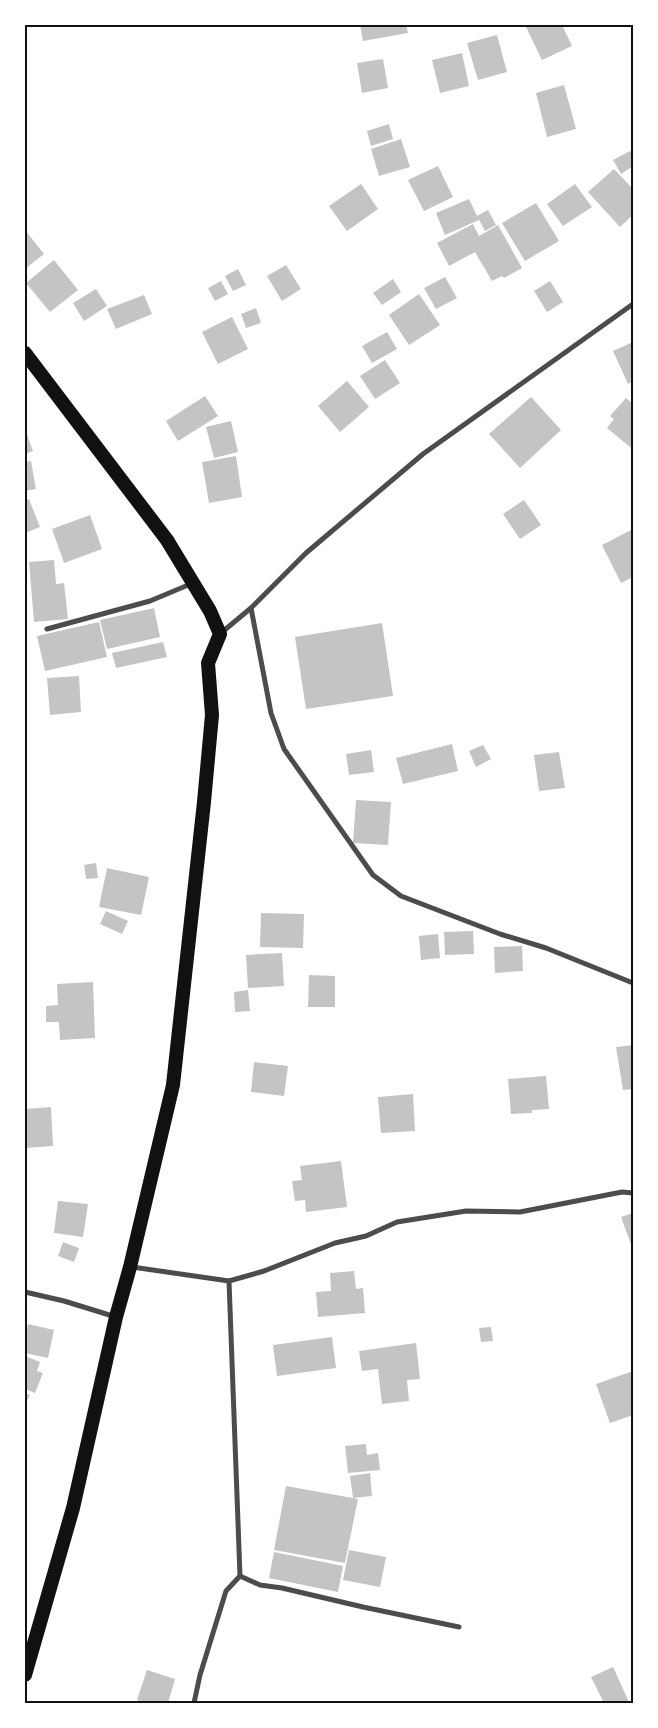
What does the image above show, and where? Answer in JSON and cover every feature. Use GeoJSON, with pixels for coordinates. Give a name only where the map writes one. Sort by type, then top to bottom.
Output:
{"type":"FeatureCollection","features":[{"type":"Feature","properties":{"kind":"highway"},"geometry":{"type":"LineString","coordinates":[[25,353],[167,540],[194,583],[220,634],[208,663],[212,715],[173,1085],[130,1267],[116,1317],[73,1508],[25,1675]]}},
{"type":"Feature","properties":{"kind":"street"},"geometry":{"type":"LineString","coordinates":[[220,634],[251,608],[306,553],[422,454],[633,304]]}},
{"type":"Feature","properties":{"kind":"street"},"geometry":{"type":"LineString","coordinates":[[47,629],[150,601],[194,583]]}},
{"type":"Feature","properties":{"kind":"street"},"geometry":{"type":"LineString","coordinates":[[251,608],[271,713],[284,749],[373,875],[402,896],[500,934],[546,948],[633,983]]}},
{"type":"Feature","properties":{"kind":"street"},"geometry":{"type":"LineString","coordinates":[[130,1267],[229,1281],[264,1271],[335,1243],[366,1236],[397,1222],[466,1211],[520,1212],[622,1192],[633,1194]]}},
{"type":"Feature","properties":{"kind":"street"},"geometry":{"type":"LineString","coordinates":[[194,1703],[200,1674],[226,1591],[240,1576],[229,1281]]}},
{"type":"Feature","properties":{"kind":"street"},"geometry":{"type":"LineString","coordinates":[[25,1292],[64,1301],[116,1317]]}},
{"type":"Feature","properties":{"kind":"street"},"geometry":{"type":"LineString","coordinates":[[240,1576],[260,1585],[282,1588],[459,1627]]}},
{"type":"Feature","properties":{"kind":"building"},"geometry":{"type":"Polygon","coordinates":[[[360,25],[406,25],[408,33],[363,41],[360,25]]]}},
{"type":"Feature","properties":{"kind":"building"},"geometry":{"type":"Polygon","coordinates":[[[531,25],[562,25],[572,46],[542,60],[526,27],[531,25]]]}},
{"type":"Feature","properties":{"kind":"building"},"geometry":{"type":"Polygon","coordinates":[[[497,35],[507,72],[478,80],[467,43],[497,35]]]}},
{"type":"Feature","properties":{"kind":"building"},"geometry":{"type":"Polygon","coordinates":[[[462,53],[469,86],[440,93],[432,60],[462,53]]]}},
{"type":"Feature","properties":{"kind":"building"},"geometry":{"type":"Polygon","coordinates":[[[383,59],[388,88],[362,93],[357,63],[383,59]]]}},
{"type":"Feature","properties":{"kind":"building"},"geometry":{"type":"Polygon","coordinates":[[[564,85],[576,129],[547,137],[536,93],[564,85]]]}},
{"type":"Feature","properties":{"kind":"building"},"geometry":{"type":"Polygon","coordinates":[[[389,124],[393,139],[371,146],[367,131],[389,124]]]}},
{"type":"Feature","properties":{"kind":"building"},"geometry":{"type":"Polygon","coordinates":[[[401,139],[410,167],[379,176],[371,149],[401,139]]]}},
{"type":"Feature","properties":{"kind":"building"},"geometry":{"type":"Polygon","coordinates":[[[630,151],[633,155],[633,166],[621,174],[613,160],[630,151]]]}},
{"type":"Feature","properties":{"kind":"building"},"geometry":{"type":"Polygon","coordinates":[[[438,166],[453,197],[424,211],[408,180],[438,166]]]}},
{"type":"Feature","properties":{"kind":"building"},"geometry":{"type":"Polygon","coordinates":[[[614,169],[633,189],[633,215],[620,227],[588,192],[614,169]]]}},
{"type":"Feature","properties":{"kind":"building"},"geometry":{"type":"Polygon","coordinates":[[[361,184],[378,209],[347,231],[329,206],[361,184]]]}},
{"type":"Feature","properties":{"kind":"building"},"geometry":{"type":"Polygon","coordinates":[[[575,184],[592,207],[563,226],[547,204],[575,184]]]}},
{"type":"Feature","properties":{"kind":"building"},"geometry":{"type":"Polygon","coordinates":[[[469,199],[479,220],[445,235],[436,213],[469,199]]]}},
{"type":"Feature","properties":{"kind":"building"},"geometry":{"type":"Polygon","coordinates":[[[536,203],[559,241],[525,261],[502,223],[536,203]]]}},
{"type":"Feature","properties":{"kind":"building"},"geometry":{"type":"Polygon","coordinates":[[[488,210],[496,225],[485,231],[477,216],[488,210]]]}},
{"type":"Feature","properties":{"kind":"building"},"geometry":{"type":"Polygon","coordinates":[[[473,224],[479,236],[498,225],[522,268],[504,278],[502,276],[492,281],[475,252],[449,266],[437,243],[473,224]]]}},
{"type":"Feature","properties":{"kind":"building"},"geometry":{"type":"Polygon","coordinates":[[[25,230],[44,254],[25,269],[25,230]]]}},
{"type":"Feature","properties":{"kind":"building"},"geometry":{"type":"Polygon","coordinates":[[[54,260],[78,290],[50,312],[26,283],[54,260]]]}},
{"type":"Feature","properties":{"kind":"building"},"geometry":{"type":"Polygon","coordinates":[[[286,265],[301,289],[282,301],[267,276],[286,265]]]}},
{"type":"Feature","properties":{"kind":"building"},"geometry":{"type":"Polygon","coordinates":[[[238,269],[246,285],[233,291],[225,276],[238,269]]]}},
{"type":"Feature","properties":{"kind":"building"},"geometry":{"type":"Polygon","coordinates":[[[445,277],[457,298],[436,309],[424,288],[445,277]]]}},
{"type":"Feature","properties":{"kind":"building"},"geometry":{"type":"Polygon","coordinates":[[[393,279],[401,292],[382,305],[373,293],[393,279]]]}},
{"type":"Feature","properties":{"kind":"building"},"geometry":{"type":"Polygon","coordinates":[[[221,281],[228,294],[215,301],[208,288],[221,281]]]}},
{"type":"Feature","properties":{"kind":"building"},"geometry":{"type":"Polygon","coordinates":[[[550,281],[563,302],[547,312],[534,291],[550,281]]]}},
{"type":"Feature","properties":{"kind":"building"},"geometry":{"type":"Polygon","coordinates":[[[96,289],[107,306],[84,321],[73,303],[96,289]]]}},
{"type":"Feature","properties":{"kind":"building"},"geometry":{"type":"Polygon","coordinates":[[[419,294],[440,325],[409,345],[389,315],[419,294]]]}},
{"type":"Feature","properties":{"kind":"building"},"geometry":{"type":"Polygon","coordinates":[[[144,295],[152,314],[116,329],[107,309],[144,295]]]}},
{"type":"Feature","properties":{"kind":"building"},"geometry":{"type":"Polygon","coordinates":[[[256,308],[261,323],[246,328],[241,314],[256,308]]]}},
{"type":"Feature","properties":{"kind":"building"},"geometry":{"type":"Polygon","coordinates":[[[232,317],[248,349],[218,364],[202,332],[232,317]]]}},
{"type":"Feature","properties":{"kind":"building"},"geometry":{"type":"Polygon","coordinates":[[[387,332],[397,349],[372,363],[362,346],[387,332]]]}},
{"type":"Feature","properties":{"kind":"building"},"geometry":{"type":"Polygon","coordinates":[[[633,342],[633,381],[628,384],[613,351],[633,342]]]}},
{"type":"Feature","properties":{"kind":"building"},"geometry":{"type":"Polygon","coordinates":[[[385,360],[400,383],[375,399],[360,376],[385,360]]]}},
{"type":"Feature","properties":{"kind":"building"},"geometry":{"type":"Polygon","coordinates":[[[347,381],[369,407],[340,432],[318,406],[347,381]]]}},
{"type":"Feature","properties":{"kind":"building"},"geometry":{"type":"Polygon","coordinates":[[[205,396],[218,416],[178,441],[166,421],[205,396]]]}},
{"type":"Feature","properties":{"kind":"building"},"geometry":{"type":"Polygon","coordinates":[[[531,397],[561,430],[520,468],[489,434],[531,397]]]}},
{"type":"Feature","properties":{"kind":"building"},"geometry":{"type":"Polygon","coordinates":[[[626,398],[633,404],[633,444],[630,447],[607,428],[614,419],[610,416],[626,398]]]}},
{"type":"Feature","properties":{"kind":"building"},"geometry":{"type":"Polygon","coordinates":[[[231,421],[238,452],[214,458],[206,427],[231,421]]]}},
{"type":"Feature","properties":{"kind":"building"},"geometry":{"type":"Polygon","coordinates":[[[25,429],[33,451],[25,454],[25,429]]]}},
{"type":"Feature","properties":{"kind":"building"},"geometry":{"type":"Polygon","coordinates":[[[236,456],[242,497],[209,503],[202,462],[236,456]]]}},
{"type":"Feature","properties":{"kind":"building"},"geometry":{"type":"Polygon","coordinates":[[[31,461],[36,489],[25,491],[25,462],[31,461]]]}},
{"type":"Feature","properties":{"kind":"building"},"geometry":{"type":"Polygon","coordinates":[[[29,499],[40,527],[25,533],[25,500],[29,499]]]}},
{"type":"Feature","properties":{"kind":"building"},"geometry":{"type":"Polygon","coordinates":[[[524,500],[541,525],[520,539],[503,514],[524,500]]]}},
{"type":"Feature","properties":{"kind":"building"},"geometry":{"type":"Polygon","coordinates":[[[90,515],[102,549],[64,563],[52,529],[90,515]]]}},
{"type":"Feature","properties":{"kind":"building"},"geometry":{"type":"Polygon","coordinates":[[[631,530],[633,534],[633,577],[621,583],[602,545],[631,530]]]}},
{"type":"Feature","properties":{"kind":"building"},"geometry":{"type":"Polygon","coordinates":[[[54,560],[56,584],[64,583],[68,619],[34,622],[29,562],[54,560]]]}},
{"type":"Feature","properties":{"kind":"building"},"geometry":{"type":"Polygon","coordinates":[[[154,608],[160,637],[107,649],[100,620],[154,608]]]}},
{"type":"Feature","properties":{"kind":"building"},"geometry":{"type":"Polygon","coordinates":[[[99,622],[107,657],[45,671],[37,636],[99,622]]]}},
{"type":"Feature","properties":{"kind":"building"},"geometry":{"type":"Polygon","coordinates":[[[382,623],[393,696],[306,709],[295,637],[382,623]]]}},
{"type":"Feature","properties":{"kind":"building"},"geometry":{"type":"Polygon","coordinates":[[[163,642],[167,657],[116,668],[112,653],[163,642]]]}},
{"type":"Feature","properties":{"kind":"building"},"geometry":{"type":"Polygon","coordinates":[[[79,676],[81,712],[50,715],[47,678],[79,676]]]}},
{"type":"Feature","properties":{"kind":"building"},"geometry":{"type":"Polygon","coordinates":[[[452,744],[458,771],[403,784],[396,758],[452,744]]]}},
{"type":"Feature","properties":{"kind":"building"},"geometry":{"type":"Polygon","coordinates":[[[483,745],[491,759],[476,767],[469,751],[483,745]]]}},
{"type":"Feature","properties":{"kind":"building"},"geometry":{"type":"Polygon","coordinates":[[[371,750],[374,772],[349,775],[346,754],[371,750]]]}},
{"type":"Feature","properties":{"kind":"building"},"geometry":{"type":"Polygon","coordinates":[[[559,752],[565,788],[539,791],[534,755],[559,752]]]}},
{"type":"Feature","properties":{"kind":"building"},"geometry":{"type":"Polygon","coordinates":[[[356,800],[391,802],[388,845],[353,843],[356,800]]]}},
{"type":"Feature","properties":{"kind":"building"},"geometry":{"type":"Polygon","coordinates":[[[96,863],[98,878],[86,879],[84,865],[96,863]]]}},
{"type":"Feature","properties":{"kind":"building"},"geometry":{"type":"Polygon","coordinates":[[[107,868],[149,877],[141,915],[99,907],[107,868]]]}},
{"type":"Feature","properties":{"kind":"building"},"geometry":{"type":"Polygon","coordinates":[[[106,911],[128,921],[122,934],[100,924],[106,911]]]}},
{"type":"Feature","properties":{"kind":"building"},"geometry":{"type":"Polygon","coordinates":[[[261,913],[304,914],[303,948],[260,947],[261,913]]]}},
{"type":"Feature","properties":{"kind":"building"},"geometry":{"type":"Polygon","coordinates":[[[473,931],[474,954],[445,955],[444,932],[473,931]]]}},
{"type":"Feature","properties":{"kind":"building"},"geometry":{"type":"Polygon","coordinates":[[[438,934],[440,958],[421,960],[419,936],[438,934]]]}},
{"type":"Feature","properties":{"kind":"building"},"geometry":{"type":"Polygon","coordinates":[[[522,946],[523,971],[495,973],[494,947],[522,946]]]}},
{"type":"Feature","properties":{"kind":"building"},"geometry":{"type":"Polygon","coordinates":[[[282,953],[284,986],[248,988],[246,955],[282,953]]]}},
{"type":"Feature","properties":{"kind":"building"},"geometry":{"type":"Polygon","coordinates":[[[309,975],[335,976],[335,1007],[308,1007],[309,975]]]}},
{"type":"Feature","properties":{"kind":"building"},"geometry":{"type":"Polygon","coordinates":[[[93,982],[95,1038],[60,1040],[59,1022],[46,1022],[46,1006],[58,1005],[57,984],[93,982]]]}},
{"type":"Feature","properties":{"kind":"building"},"geometry":{"type":"Polygon","coordinates":[[[248,990],[250,1011],[235,1012],[234,992],[248,990]]]}},
{"type":"Feature","properties":{"kind":"building"},"geometry":{"type":"Polygon","coordinates":[[[633,1045],[633,1089],[623,1090],[616,1047],[633,1045]]]}},
{"type":"Feature","properties":{"kind":"building"},"geometry":{"type":"Polygon","coordinates":[[[254,1062],[288,1066],[284,1096],[251,1092],[254,1062]]]}},
{"type":"Feature","properties":{"kind":"building"},"geometry":{"type":"Polygon","coordinates":[[[546,1076],[549,1109],[532,1110],[532,1113],[511,1114],[508,1079],[546,1076]]]}},
{"type":"Feature","properties":{"kind":"building"},"geometry":{"type":"Polygon","coordinates":[[[413,1094],[415,1131],[381,1133],[378,1097],[413,1094]]]}},
{"type":"Feature","properties":{"kind":"building"},"geometry":{"type":"Polygon","coordinates":[[[51,1107],[53,1146],[25,1148],[25,1109],[51,1107]]]}},
{"type":"Feature","properties":{"kind":"building"},"geometry":{"type":"Polygon","coordinates":[[[341,1161],[347,1207],[306,1212],[305,1200],[295,1201],[292,1181],[302,1180],[300,1166],[341,1161]]]}},
{"type":"Feature","properties":{"kind":"building"},"geometry":{"type":"Polygon","coordinates":[[[58,1201],[88,1204],[83,1237],[54,1233],[58,1201]]]}},
{"type":"Feature","properties":{"kind":"building"},"geometry":{"type":"Polygon","coordinates":[[[633,1213],[633,1250],[621,1217],[633,1213]]]}},
{"type":"Feature","properties":{"kind":"building"},"geometry":{"type":"Polygon","coordinates":[[[63,1242],[79,1248],[74,1262],[58,1256],[63,1242]]]}},
{"type":"Feature","properties":{"kind":"building"},"geometry":{"type":"Polygon","coordinates":[[[354,1271],[356,1289],[363,1288],[365,1313],[318,1317],[316,1292],[331,1291],[330,1273],[354,1271]]]}},
{"type":"Feature","properties":{"kind":"building"},"geometry":{"type":"Polygon","coordinates":[[[28,1324],[54,1330],[48,1358],[25,1353],[25,1338],[28,1324]]]}},
{"type":"Feature","properties":{"kind":"building"},"geometry":{"type":"Polygon","coordinates":[[[491,1327],[493,1341],[481,1342],[479,1328],[491,1327]]]}},
{"type":"Feature","properties":{"kind":"building"},"geometry":{"type":"Polygon","coordinates":[[[332,1337],[336,1368],[277,1376],[273,1345],[332,1337]]]}},
{"type":"Feature","properties":{"kind":"building"},"geometry":{"type":"Polygon","coordinates":[[[416,1343],[420,1379],[407,1380],[409,1401],[382,1404],[378,1369],[362,1371],[359,1351],[416,1343]]]}},
{"type":"Feature","properties":{"kind":"building"},"geometry":{"type":"Polygon","coordinates":[[[25,1356],[40,1362],[37,1371],[43,1373],[35,1393],[25,1389],[25,1356]]]}},
{"type":"Feature","properties":{"kind":"building"},"geometry":{"type":"Polygon","coordinates":[[[633,1371],[633,1415],[610,1423],[596,1384],[633,1371]]]}},
{"type":"Feature","properties":{"kind":"building"},"geometry":{"type":"Polygon","coordinates":[[[25,1393],[30,1395],[25,1405],[25,1393]]]}},
{"type":"Feature","properties":{"kind":"building"},"geometry":{"type":"Polygon","coordinates":[[[366,1444],[367,1455],[378,1453],[380,1470],[348,1473],[345,1446],[366,1444]]]}},
{"type":"Feature","properties":{"kind":"building"},"geometry":{"type":"Polygon","coordinates":[[[370,1473],[372,1496],[353,1498],[350,1476],[370,1473]]]}},
{"type":"Feature","properties":{"kind":"building"},"geometry":{"type":"Polygon","coordinates":[[[286,1486],[358,1499],[345,1563],[274,1550],[286,1486]]]}},
{"type":"Feature","properties":{"kind":"building"},"geometry":{"type":"Polygon","coordinates":[[[349,1550],[386,1557],[380,1587],[343,1580],[349,1550]]]}},
{"type":"Feature","properties":{"kind":"building"},"geometry":{"type":"Polygon","coordinates":[[[274,1552],[343,1566],[338,1592],[269,1578],[274,1552]]]}},
{"type":"Feature","properties":{"kind":"building"},"geometry":{"type":"Polygon","coordinates":[[[613,1667],[629,1702],[627,1703],[604,1703],[591,1677],[613,1667]]]}},
{"type":"Feature","properties":{"kind":"building"},"geometry":{"type":"Polygon","coordinates":[[[147,1670],[175,1679],[168,1703],[146,1703],[137,1700],[147,1670]]]}}]}
